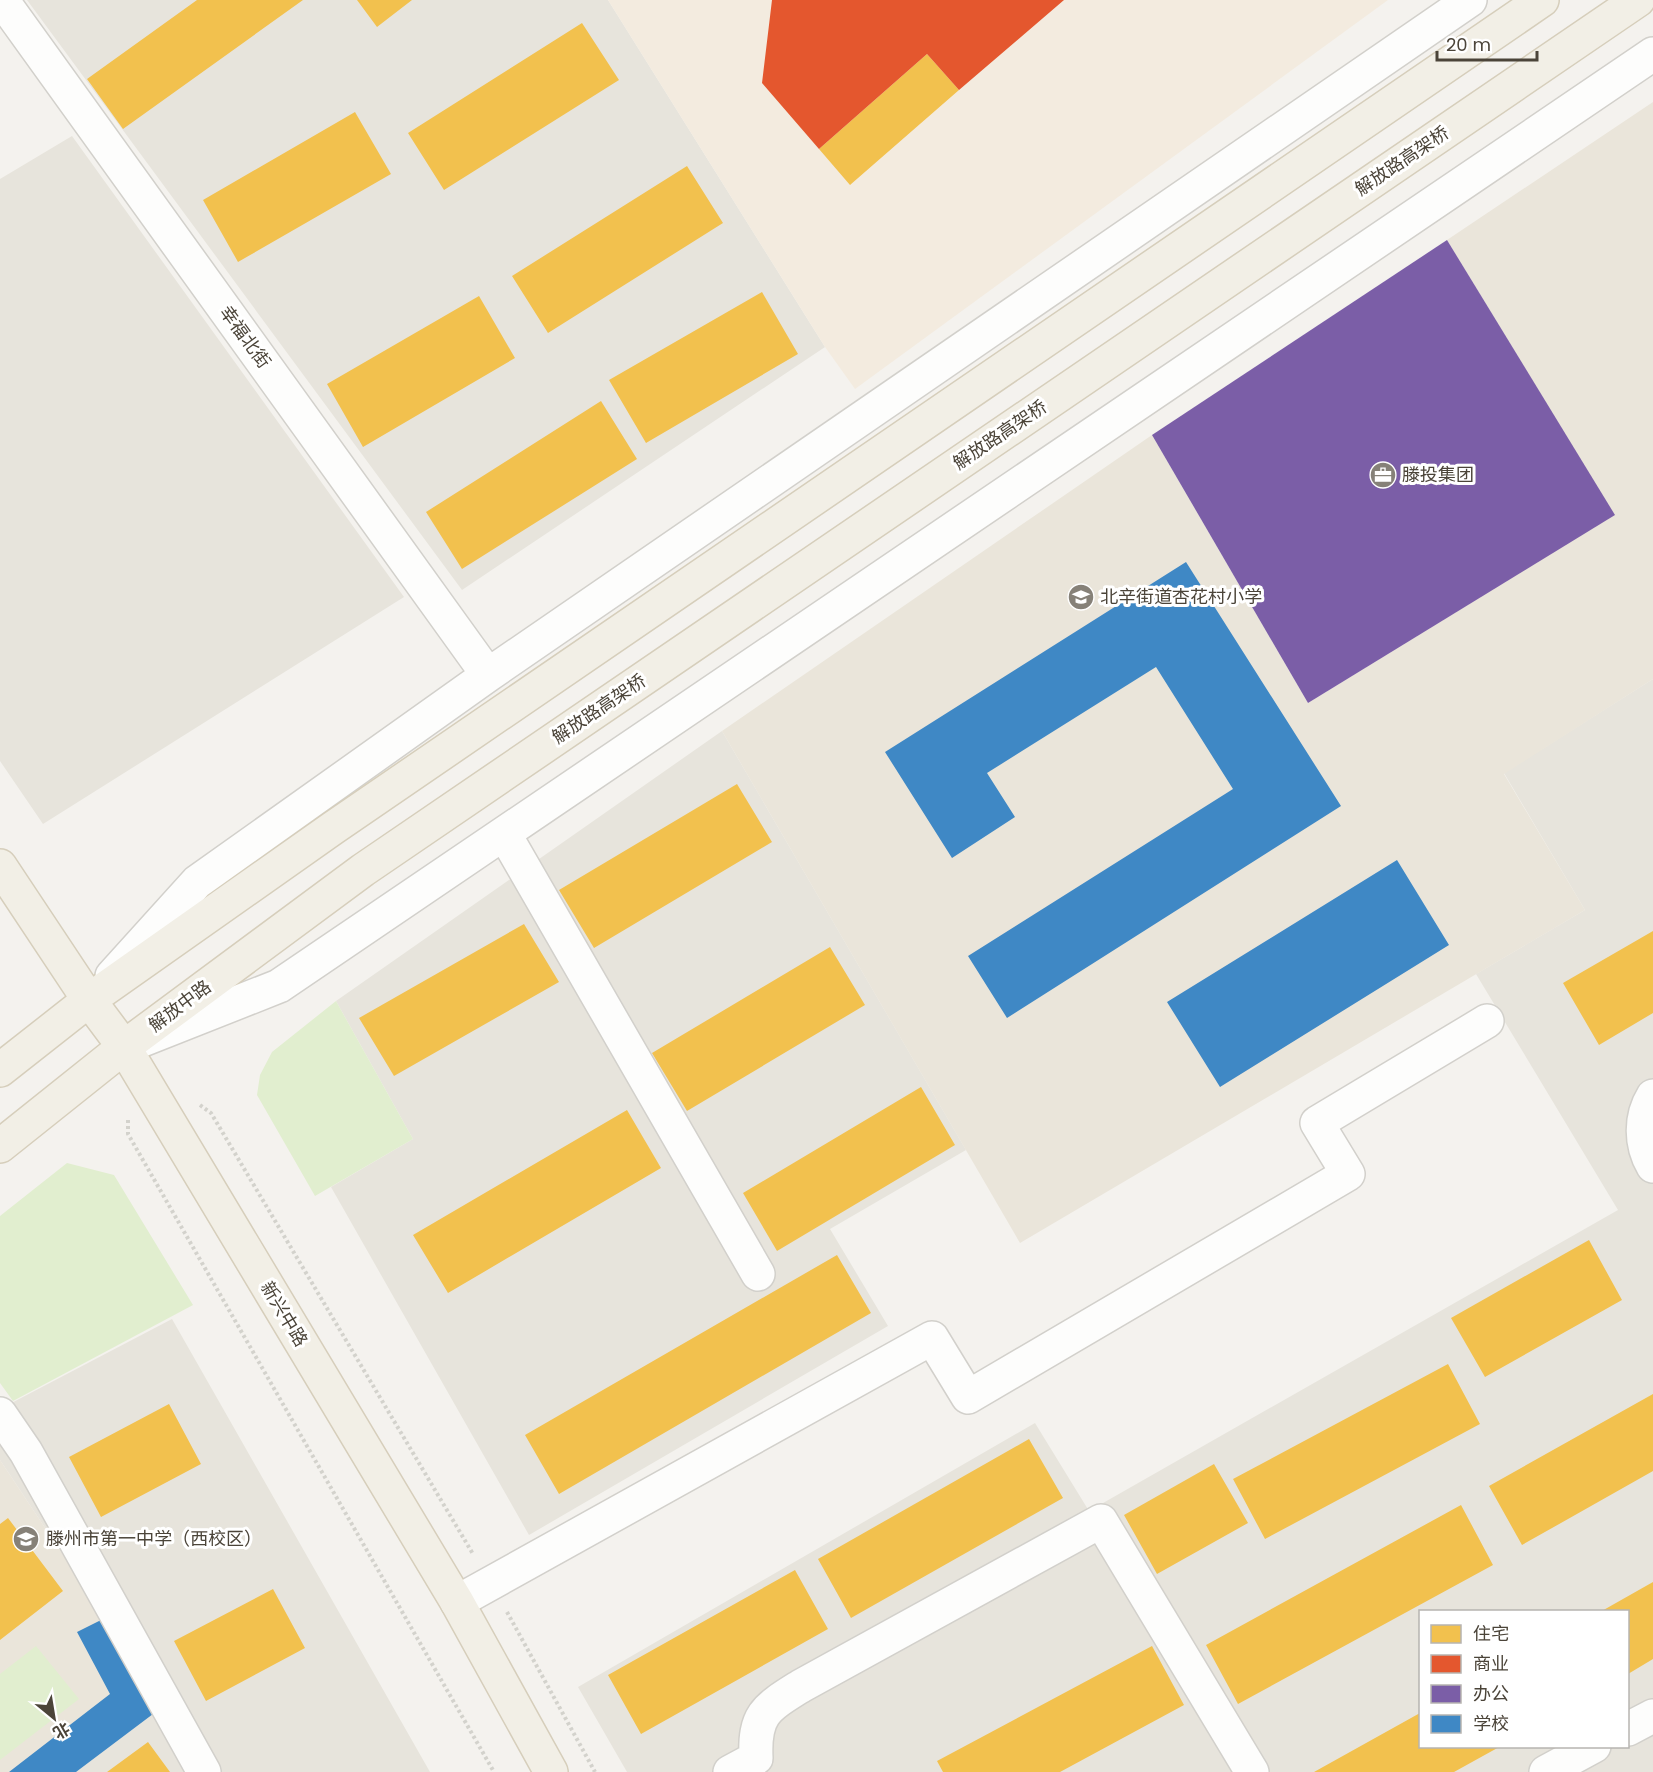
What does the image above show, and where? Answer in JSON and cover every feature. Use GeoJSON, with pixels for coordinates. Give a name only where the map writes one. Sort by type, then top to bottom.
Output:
{"type":"FeatureCollection","features":[{"type":"Feature","properties":{"kind":"main road"},"geometry":{"type":"LineString","coordinates":[[0,1070],[89,1000],[333,828],[1542,0]]}},
{"type":"Feature","properties":{"kind":"main road","name":"解放路高架桥"},"geometry":{"type":"LineString","coordinates":[[363,870],[1638,0]]}},
{"type":"Feature","properties":{"kind":"main road","name":"新兴中路"},"geometry":{"type":"LineString","coordinates":[[0,866],[89,1000],[124,1047],[457,1602],[551,1772]]}},
{"type":"Feature","properties":{"kind":"main road","name":"解放中路"},"geometry":{"type":"LineString","coordinates":[[0,1146],[124,1047],[363,870]]}},
{"type":"Feature","properties":{"kind":"street","name":"幸福北街"},"geometry":{"type":"LineString","coordinates":[[2,0],[488,675]]}},
{"type":"Feature","properties":{"kind":"street"},"geometry":{"type":"LineString","coordinates":[[89,1000],[197,882],[488,675],[1470,0]]}},
{"type":"Feature","properties":{"kind":"street"},"geometry":{"type":"LineString","coordinates":[[124,1047],[279,986],[505,835],[1653,54]]}},
{"type":"Feature","properties":{"kind":"street"},"geometry":{"type":"LineString","coordinates":[[505,835],[758,1274]]}},
{"type":"Feature","properties":{"kind":"street"},"geometry":{"type":"LineString","coordinates":[[457,1602],[932,1338],[968,1397],[1348,1174],[1317,1123],[1487,1021]]}},
{"type":"Feature","properties":{"kind":"street"},"geometry":{"type":"LineString","coordinates":[[1653,1096],[1642,1124],[1647,1156],[1653,1166]]}},
{"type":"Feature","properties":{"kind":"street"},"geometry":{"type":"LineString","coordinates":[[0,1414],[26,1452],[204,1772]]}},
{"type":"Feature","properties":{"kind":"street"},"geometry":{"type":"LineString","coordinates":[[730,1772],[756,1758],[755,1731],[769,1707],[801,1686],[1101,1521],[1252,1772]]}},
{"type":"Feature","properties":{"kind":"street"},"geometry":{"type":"LineString","coordinates":[[1629,1728],[1653,1716]]}},
{"type":"Feature","properties":{"kind":"street"},"geometry":{"type":"LineString","coordinates":[[1546,1772],[1590,1748]]}},
{"type":"Feature","properties":{"kind":"path"},"geometry":{"type":"LineString","coordinates":[[127,1112],[128,1134],[494,1772]]}},
{"type":"Feature","properties":{"kind":"shaded area"},"geometry":{"type":"Polygon","coordinates":[[[27,0],[608,0],[825,347],[462,590],[27,0]]]}},
{"type":"Feature","properties":{"kind":"shaded area"},"geometry":{"type":"Polygon","coordinates":[[[608,0],[1388,0],[855,389],[825,347],[608,0]]]}},
{"type":"Feature","properties":{"kind":"shaded area","name":"北辛街道杏花村小学"},"geometry":{"type":"Polygon","coordinates":[[[1653,102],[1653,679],[1504,774],[1585,910],[1020,1243],[722,731],[1152,435],[1308,703],[1614,515],[1447,240],[1653,102]]]}},
{"type":"Feature","properties":{"kind":"shaded area"},"geometry":{"type":"Polygon","coordinates":[[[72,136],[404,597],[43,824],[0,761],[0,179],[72,136]]]}},
{"type":"Feature","properties":{"kind":"shaded area"},"geometry":{"type":"Polygon","coordinates":[[[1653,679],[1653,1772],[627,1772],[578,1687],[1035,1423],[1089,1511],[1618,1210],[1476,974],[1585,910],[1504,773],[1653,679]]]}},
{"type":"Feature","properties":{"kind":"shaded area"},"geometry":{"type":"Polygon","coordinates":[[[722,731],[966,1150],[830,1229],[888,1326],[529,1535],[331,1187],[413,1139],[336,1001],[722,731]]]}},
{"type":"Feature","properties":{"kind":"shaded area"},"geometry":{"type":"Polygon","coordinates":[[[172,1319],[430,1772],[76,1772],[157,1711],[105,1618],[0,1460],[0,1409],[172,1319]]]}},
{"type":"Feature","properties":{"kind":"shaded area","name":"滕州市第一中学（西校区）"},"geometry":{"type":"Polygon","coordinates":[[[0,1460],[105,1618],[157,1711],[76,1772],[0,1772],[0,1460]]]}},
{"type":"Feature","properties":{"kind":"green space"},"geometry":{"type":"Polygon","coordinates":[[[336,1001],[413,1139],[315,1196],[257,1095],[260,1075],[272,1052],[336,1001]]]}},
{"type":"Feature","properties":{"kind":"green space"},"geometry":{"type":"Polygon","coordinates":[[[67,1163],[114,1175],[193,1305],[13,1401],[0,1383],[0,1216],[67,1163]]]}},
{"type":"Feature","properties":{"kind":"green space"},"geometry":{"type":"Polygon","coordinates":[[[36,1646],[79,1699],[0,1760],[0,1674],[36,1646]]]}},
{"type":"Feature","properties":{"kind":"building: 住宅"},"geometry":{"type":"Polygon","coordinates":[[[197,0],[303,0],[123,129],[87,79],[197,0]]]}},
{"type":"Feature","properties":{"kind":"building: 住宅"},"geometry":{"type":"Polygon","coordinates":[[[357,0],[412,0],[377,27],[357,0]]]}},
{"type":"Feature","properties":{"kind":"building: 住宅"},"geometry":{"type":"Polygon","coordinates":[[[582,23],[619,80],[444,190],[408,133],[582,23]]]}},
{"type":"Feature","properties":{"kind":"building: 住宅"},"geometry":{"type":"Polygon","coordinates":[[[927,54],[959,90],[850,185],[819,149],[927,54]]]}},
{"type":"Feature","properties":{"kind":"building: 住宅"},"geometry":{"type":"Polygon","coordinates":[[[355,112],[391,174],[238,262],[203,200],[355,112]]]}},
{"type":"Feature","properties":{"kind":"building: 住宅"},"geometry":{"type":"Polygon","coordinates":[[[687,166],[723,223],[548,333],[512,276],[687,166]]]}},
{"type":"Feature","properties":{"kind":"building: 住宅"},"geometry":{"type":"Polygon","coordinates":[[[762,292],[798,354],[646,443],[609,380],[762,292]]]}},
{"type":"Feature","properties":{"kind":"building: 住宅"},"geometry":{"type":"Polygon","coordinates":[[[479,296],[515,358],[363,447],[327,384],[479,296]]]}},
{"type":"Feature","properties":{"kind":"building: 住宅"},"geometry":{"type":"Polygon","coordinates":[[[601,401],[637,459],[462,569],[426,512],[601,401]]]}},
{"type":"Feature","properties":{"kind":"building: 住宅"},"geometry":{"type":"Polygon","coordinates":[[[737,784],[772,842],[594,948],[559,890],[737,784]]]}},
{"type":"Feature","properties":{"kind":"building: 住宅"},"geometry":{"type":"Polygon","coordinates":[[[524,924],[559,982],[394,1076],[359,1018],[524,924]]]}},
{"type":"Feature","properties":{"kind":"building: 住宅"},"geometry":{"type":"Polygon","coordinates":[[[1653,931],[1653,1013],[1599,1045],[1563,983],[1653,931]]]}},
{"type":"Feature","properties":{"kind":"building: 住宅"},"geometry":{"type":"Polygon","coordinates":[[[830,947],[865,1005],[687,1111],[652,1053],[830,947]]]}},
{"type":"Feature","properties":{"kind":"building: 住宅"},"geometry":{"type":"Polygon","coordinates":[[[921,1087],[955,1145],[777,1251],[743,1193],[921,1087]]]}},
{"type":"Feature","properties":{"kind":"building: 住宅"},"geometry":{"type":"Polygon","coordinates":[[[627,1110],[661,1168],[448,1293],[413,1235],[627,1110]]]}},
{"type":"Feature","properties":{"kind":"building: 住宅"},"geometry":{"type":"Polygon","coordinates":[[[1589,1240],[1622,1300],[1485,1377],[1451,1318],[1589,1240]]]}},
{"type":"Feature","properties":{"kind":"building: 住宅"},"geometry":{"type":"Polygon","coordinates":[[[837,1255],[871,1313],[559,1494],[525,1435],[837,1255]]]}},
{"type":"Feature","properties":{"kind":"building: 住宅"},"geometry":{"type":"Polygon","coordinates":[[[1448,1364],[1480,1424],[1265,1539],[1233,1479],[1448,1364]]]}},
{"type":"Feature","properties":{"kind":"building: 住宅"},"geometry":{"type":"Polygon","coordinates":[[[1653,1394],[1653,1471],[1522,1545],[1489,1486],[1653,1394]]]}},
{"type":"Feature","properties":{"kind":"building: 住宅"},"geometry":{"type":"Polygon","coordinates":[[[169,1404],[201,1464],[101,1517],[69,1457],[169,1404]]]}},
{"type":"Feature","properties":{"kind":"building: 住宅"},"geometry":{"type":"Polygon","coordinates":[[[1029,1439],[1063,1498],[851,1618],[818,1559],[1029,1439]]]}},
{"type":"Feature","properties":{"kind":"building: 住宅"},"geometry":{"type":"Polygon","coordinates":[[[1214,1464],[1248,1523],[1157,1574],[1124,1515],[1214,1464]]]}},
{"type":"Feature","properties":{"kind":"building: 住宅"},"geometry":{"type":"Polygon","coordinates":[[[1461,1505],[1493,1565],[1238,1704],[1206,1645],[1461,1505]]]}},
{"type":"Feature","properties":{"kind":"building: 住宅"},"geometry":{"type":"Polygon","coordinates":[[[8,1518],[63,1591],[0,1640],[0,1524],[8,1518]]]}},
{"type":"Feature","properties":{"kind":"building: 住宅"},"geometry":{"type":"Polygon","coordinates":[[[795,1570],[828,1629],[641,1734],[608,1675],[795,1570]]]}},
{"type":"Feature","properties":{"kind":"building: 住宅"},"geometry":{"type":"Polygon","coordinates":[[[1653,1582],[1653,1659],[1629,1673],[1629,1610],[1604,1610],[1653,1582]]]}},
{"type":"Feature","properties":{"kind":"building: 住宅"},"geometry":{"type":"Polygon","coordinates":[[[273,1589],[305,1648],[206,1701],[174,1641],[273,1589]]]}},
{"type":"Feature","properties":{"kind":"building: 住宅"},"geometry":{"type":"Polygon","coordinates":[[[1152,1646],[1184,1705],[1060,1772],[943,1772],[937,1761],[1152,1646]]]}},
{"type":"Feature","properties":{"kind":"building: 住宅"},"geometry":{"type":"Polygon","coordinates":[[[1419,1714],[1419,1748],[1497,1748],[1454,1772],[1314,1772],[1419,1714]]]}},
{"type":"Feature","properties":{"kind":"building: 住宅"},"geometry":{"type":"Polygon","coordinates":[[[148,1742],[170,1772],[107,1772],[148,1742]]]}},
{"type":"Feature","properties":{"kind":"building: 商业"},"geometry":{"type":"Polygon","coordinates":[[[772,0],[1064,0],[959,90],[927,54],[819,149],[762,83],[772,0]]]}},
{"type":"Feature","properties":{"kind":"building: 办公","name":"滕投集团"},"geometry":{"type":"Polygon","coordinates":[[[1447,240],[1615,515],[1308,703],[1152,435],[1447,240]]]}},
{"type":"Feature","properties":{"kind":"building: 学校"},"geometry":{"type":"Polygon","coordinates":[[[1186,562],[1341,806],[1007,1018],[968,956],[1233,789],[1156,667],[987,773],[1015,817],[952,858],[885,752],[1186,562]]]}},
{"type":"Feature","properties":{"kind":"building: 学校"},"geometry":{"type":"Polygon","coordinates":[[[1397,860],[1449,945],[1220,1087],[1167,1002],[1397,860]]]}},
{"type":"Feature","properties":{"kind":"building: 学校"},"geometry":{"type":"Polygon","coordinates":[[[105,1618],[157,1711],[76,1772],[9,1772],[110,1694],[77,1632],[105,1618]]]}},
{"type":"Feature","properties":{"kind":"place","name":"滕投集团"},"geometry":{"type":"Point","coordinates":[1383,475]}},
{"type":"Feature","properties":{"kind":"place","name":"北辛街道杏花村小学"},"geometry":{"type":"Point","coordinates":[1081,597]}},
{"type":"Feature","properties":{"kind":"place","name":"滕州市第一中学（西校区）"},"geometry":{"type":"Point","coordinates":[26,1539]}}]}
